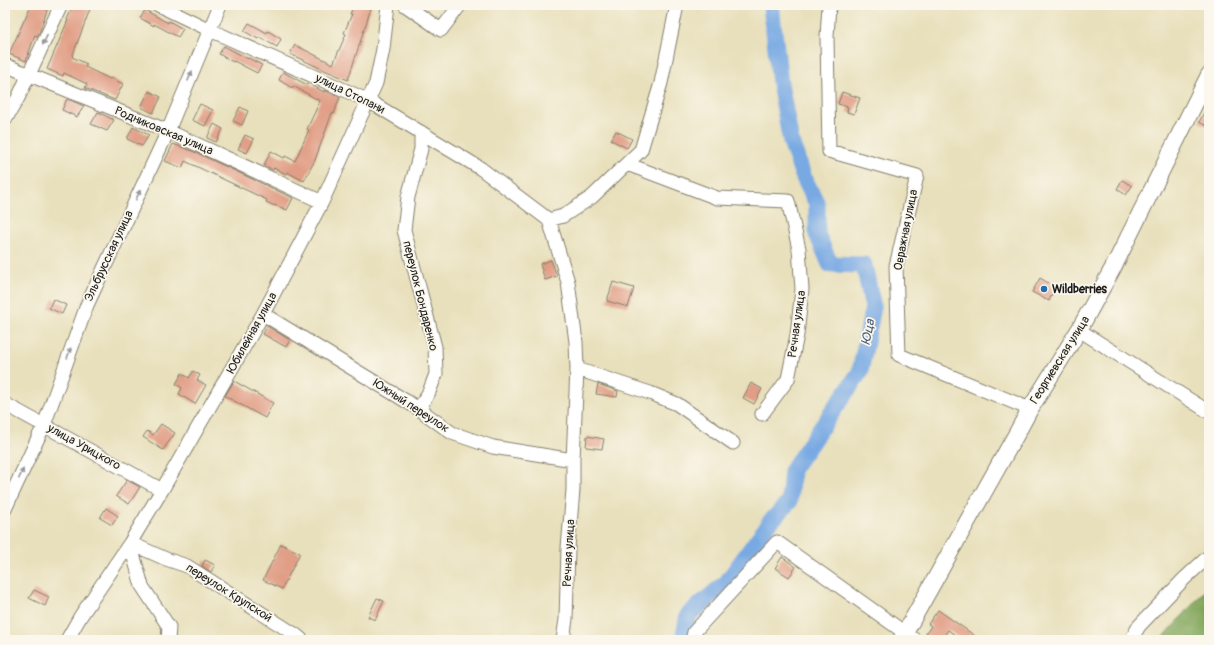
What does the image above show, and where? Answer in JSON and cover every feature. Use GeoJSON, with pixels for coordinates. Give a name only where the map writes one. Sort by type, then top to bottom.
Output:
{"type":"FeatureCollection","features":[{"type":"Feature","properties":{"kind":"main road","name":"Георгиевская улица"},"geometry":{"type":"LineString","coordinates":[[907,637],[1030,409],[1079,330],[1114,266],[1209,75]]}},
{"type":"Feature","properties":{"kind":"street"},"geometry":{"type":"LineString","coordinates":[[5,120],[18,98],[61,5]]}},
{"type":"Feature","properties":{"kind":"street","name":"улица Стопани"},"geometry":{"type":"LineString","coordinates":[[158,5],[210,30],[369,101],[480,168],[549,220]]}},
{"type":"Feature","properties":{"kind":"street","name":"Эльбрусская улица"},"geometry":{"type":"LineString","coordinates":[[5,509],[44,424],[87,305],[168,131],[220,5]]}},
{"type":"Feature","properties":{"kind":"street","name":"Юбилейная улица"},"geometry":{"type":"LineString","coordinates":[[67,640],[80,617],[130,543],[162,490],[263,314],[322,202],[376,83],[383,49],[388,5]]}},
{"type":"Feature","properties":{"kind":"street"},"geometry":{"type":"LineString","coordinates":[[405,5],[441,30],[460,5]]}},
{"type":"Feature","properties":{"kind":"street"},"geometry":{"type":"LineString","coordinates":[[549,220],[563,216],[592,197],[641,150],[661,83],[677,5]]}},
{"type":"Feature","properties":{"kind":"street","name":"Овражная улица"},"geometry":{"type":"LineString","coordinates":[[829,5],[827,36],[829,151],[917,176],[896,266],[899,355],[1030,409]]}},
{"type":"Feature","properties":{"kind":"street","name":"Родниковская улица"},"geometry":{"type":"LineString","coordinates":[[5,65],[168,131],[322,202]]}},
{"type":"Feature","properties":{"kind":"street","name":"переулок Бондаренко"},"geometry":{"type":"LineString","coordinates":[[418,409],[429,392],[436,374],[435,347],[404,230],[408,197],[421,149],[421,132]]}},
{"type":"Feature","properties":{"kind":"street","name":"Речная улица"},"geometry":{"type":"LineString","coordinates":[[627,164],[717,198],[788,201],[799,249],[802,289],[797,335],[788,379],[762,414]]}},
{"type":"Feature","properties":{"kind":"street","name":"Речная улица"},"geometry":{"type":"LineString","coordinates":[[549,220],[568,282],[576,342],[577,369],[573,490],[568,548],[566,619],[563,640]]}},
{"type":"Feature","properties":{"kind":"street","name":"Южный переулок"},"geometry":{"type":"LineString","coordinates":[[263,314],[418,409],[452,432],[493,447],[573,460]]}},
{"type":"Feature","properties":{"kind":"street"},"geometry":{"type":"LineString","coordinates":[[1079,330],[1209,412]]}},
{"type":"Feature","properties":{"kind":"street"},"geometry":{"type":"LineString","coordinates":[[577,369],[650,393],[676,404],[733,443]]}},
{"type":"Feature","properties":{"kind":"street","name":"улица Урицкого"},"geometry":{"type":"LineString","coordinates":[[5,404],[162,490]]}},
{"type":"Feature","properties":{"kind":"street"},"geometry":{"type":"LineString","coordinates":[[692,640],[694,632],[777,542],[907,637]]}},
{"type":"Feature","properties":{"kind":"street"},"geometry":{"type":"LineString","coordinates":[[130,543],[142,586],[169,627],[168,640]]}},
{"type":"Feature","properties":{"kind":"street","name":"переулок Крупской"},"geometry":{"type":"LineString","coordinates":[[130,543],[166,559],[187,566],[302,640]]}},
{"type":"Feature","properties":{"kind":"street"},"geometry":{"type":"LineString","coordinates":[[1131,640],[1139,626],[1184,579],[1209,556]]}},
{"type":"Feature","properties":{"kind":"green space"},"geometry":{"type":"Polygon","coordinates":[[[1209,586],[1209,640],[1161,640],[1209,586]]]}},
{"type":"Feature","properties":{"kind":"building"},"geometry":{"type":"Polygon","coordinates":[[[31,5],[49,5],[38,36],[35,35],[26,61],[9,54],[31,5]]]}},
{"type":"Feature","properties":{"kind":"building"},"geometry":{"type":"Polygon","coordinates":[[[73,5],[80,5],[90,9],[72,57],[87,64],[85,67],[123,84],[115,100],[85,88],[87,84],[64,73],[63,76],[47,69],[73,5]]]}},
{"type":"Feature","properties":{"kind":"building"},"geometry":{"type":"Polygon","coordinates":[[[354,5],[372,5],[348,80],[290,54],[295,45],[333,64],[346,34],[344,33],[354,5]]]}},
{"type":"Feature","properties":{"kind":"building"},"geometry":{"type":"Polygon","coordinates":[[[145,10],[168,23],[169,21],[183,29],[178,37],[140,18],[145,10]]]}},
{"type":"Feature","properties":{"kind":"building"},"geometry":{"type":"Polygon","coordinates":[[[249,23],[267,33],[268,31],[281,39],[277,47],[244,31],[249,23]]]}},
{"type":"Feature","properties":{"kind":"building"},"geometry":{"type":"Polygon","coordinates":[[[224,46],[262,65],[257,73],[219,54],[224,46]]]}},
{"type":"Feature","properties":{"kind":"building"},"geometry":{"type":"Polygon","coordinates":[[[283,72],[307,85],[308,83],[324,92],[324,90],[340,97],[334,114],[332,113],[315,160],[304,181],[287,172],[286,174],[274,168],[273,170],[264,165],[271,151],[284,158],[285,156],[295,161],[309,130],[307,129],[320,101],[279,80],[283,72]]]}},
{"type":"Feature","properties":{"kind":"building"},"geometry":{"type":"Polygon","coordinates":[[[149,91],[161,97],[153,113],[141,107],[149,91]]]}},
{"type":"Feature","properties":{"kind":"building"},"geometry":{"type":"Polygon","coordinates":[[[842,92],[860,98],[854,114],[847,112],[848,107],[838,104],[842,92]]]}},
{"type":"Feature","properties":{"kind":"building"},"geometry":{"type":"Polygon","coordinates":[[[67,99],[84,106],[77,117],[62,110],[67,99]]]}},
{"type":"Feature","properties":{"kind":"building"},"geometry":{"type":"Polygon","coordinates":[[[200,104],[213,110],[205,126],[192,120],[200,104]]]}},
{"type":"Feature","properties":{"kind":"building"},"geometry":{"type":"Polygon","coordinates":[[[1209,104],[1209,127],[1199,122],[1209,104]]]}},
{"type":"Feature","properties":{"kind":"building"},"geometry":{"type":"Polygon","coordinates":[[[240,107],[248,111],[242,125],[233,121],[240,107]]]}},
{"type":"Feature","properties":{"kind":"building"},"geometry":{"type":"Polygon","coordinates":[[[98,112],[114,120],[107,131],[91,124],[98,112]]]}},
{"type":"Feature","properties":{"kind":"building"},"geometry":{"type":"Polygon","coordinates":[[[214,124],[223,129],[216,142],[207,138],[214,124]]]}},
{"type":"Feature","properties":{"kind":"building"},"geometry":{"type":"Polygon","coordinates":[[[133,127],[149,135],[142,146],[127,139],[133,127]]]}},
{"type":"Feature","properties":{"kind":"building"},"geometry":{"type":"Polygon","coordinates":[[[616,131],[632,139],[627,148],[611,140],[616,131]]]}},
{"type":"Feature","properties":{"kind":"building"},"geometry":{"type":"Polygon","coordinates":[[[245,135],[254,139],[247,153],[238,149],[245,135]]]}},
{"type":"Feature","properties":{"kind":"building"},"geometry":{"type":"Polygon","coordinates":[[[173,144],[197,153],[293,198],[287,210],[266,202],[267,200],[185,161],[182,168],[165,161],[173,144]]]}},
{"type":"Feature","properties":{"kind":"building"},"geometry":{"type":"Polygon","coordinates":[[[1122,180],[1132,186],[1126,195],[1117,189],[1122,180]]]}},
{"type":"Feature","properties":{"kind":"building"},"geometry":{"type":"Polygon","coordinates":[[[551,260],[557,276],[545,280],[540,264],[551,260]]]}},
{"type":"Feature","properties":{"kind":"building","name":"Wildberries"},"geometry":{"type":"Polygon","coordinates":[[[1040,278],[1055,287],[1049,301],[1032,292],[1040,278]]]}},
{"type":"Feature","properties":{"kind":"building"},"geometry":{"type":"Polygon","coordinates":[[[613,282],[634,288],[628,307],[607,301],[613,282]]]}},
{"type":"Feature","properties":{"kind":"building"},"geometry":{"type":"Polygon","coordinates":[[[53,299],[66,305],[62,314],[49,308],[53,299]]]}},
{"type":"Feature","properties":{"kind":"building"},"geometry":{"type":"Polygon","coordinates":[[[267,326],[290,340],[286,347],[263,334],[267,326]]]}},
{"type":"Feature","properties":{"kind":"building"},"geometry":{"type":"Polygon","coordinates":[[[193,371],[200,375],[197,380],[206,385],[195,404],[179,394],[182,388],[176,384],[182,373],[189,378],[193,371]]]}},
{"type":"Feature","properties":{"kind":"building"},"geometry":{"type":"Polygon","coordinates":[[[234,381],[273,403],[265,418],[225,396],[234,381]]]}},
{"type":"Feature","properties":{"kind":"building"},"geometry":{"type":"Polygon","coordinates":[[[751,383],[762,389],[754,404],[743,398],[751,383]]]}},
{"type":"Feature","properties":{"kind":"building"},"geometry":{"type":"Polygon","coordinates":[[[598,384],[618,391],[617,397],[596,394],[598,384]]]}},
{"type":"Feature","properties":{"kind":"building"},"geometry":{"type":"Polygon","coordinates":[[[161,424],[175,433],[163,450],[143,437],[147,431],[153,435],[161,424]]]}},
{"type":"Feature","properties":{"kind":"building"},"geometry":{"type":"Polygon","coordinates":[[[587,436],[604,439],[602,449],[586,447],[587,436]]]}},
{"type":"Feature","properties":{"kind":"building"},"geometry":{"type":"Polygon","coordinates":[[[127,480],[140,487],[129,504],[116,496],[127,480]]]}},
{"type":"Feature","properties":{"kind":"building"},"geometry":{"type":"Polygon","coordinates":[[[106,508],[118,516],[112,525],[100,518],[106,508]]]}},
{"type":"Feature","properties":{"kind":"building"},"geometry":{"type":"Polygon","coordinates":[[[281,544],[300,553],[282,589],[263,580],[281,544]]]}},
{"type":"Feature","properties":{"kind":"building"},"geometry":{"type":"Polygon","coordinates":[[[782,557],[796,567],[789,577],[775,568],[782,557]]]}},
{"type":"Feature","properties":{"kind":"building"},"geometry":{"type":"Polygon","coordinates":[[[205,560],[215,565],[211,572],[202,566],[205,560]]]}},
{"type":"Feature","properties":{"kind":"building"},"geometry":{"type":"Polygon","coordinates":[[[34,590],[49,597],[45,606],[29,598],[34,590]]]}},
{"type":"Feature","properties":{"kind":"building"},"geometry":{"type":"Polygon","coordinates":[[[377,598],[384,601],[375,620],[368,617],[377,598]]]}},
{"type":"Feature","properties":{"kind":"building"},"geometry":{"type":"Polygon","coordinates":[[[938,610],[981,640],[962,640],[948,630],[941,640],[929,640],[924,637],[931,626],[928,624],[938,610]]]}},
{"type":"Feature","properties":{"kind":"waterway","name":"Юца"},"geometry":{"type":"LineString","coordinates":[[683,640],[688,615],[727,582],[770,522],[789,502],[792,470],[860,372],[873,307],[864,265],[830,264],[817,234],[817,204],[804,178],[791,142],[780,83],[771,5]]}},
{"type":"Feature","properties":{"kind":"place","name":"Wildberries"},"geometry":{"type":"Point","coordinates":[1044,289]}}]}
